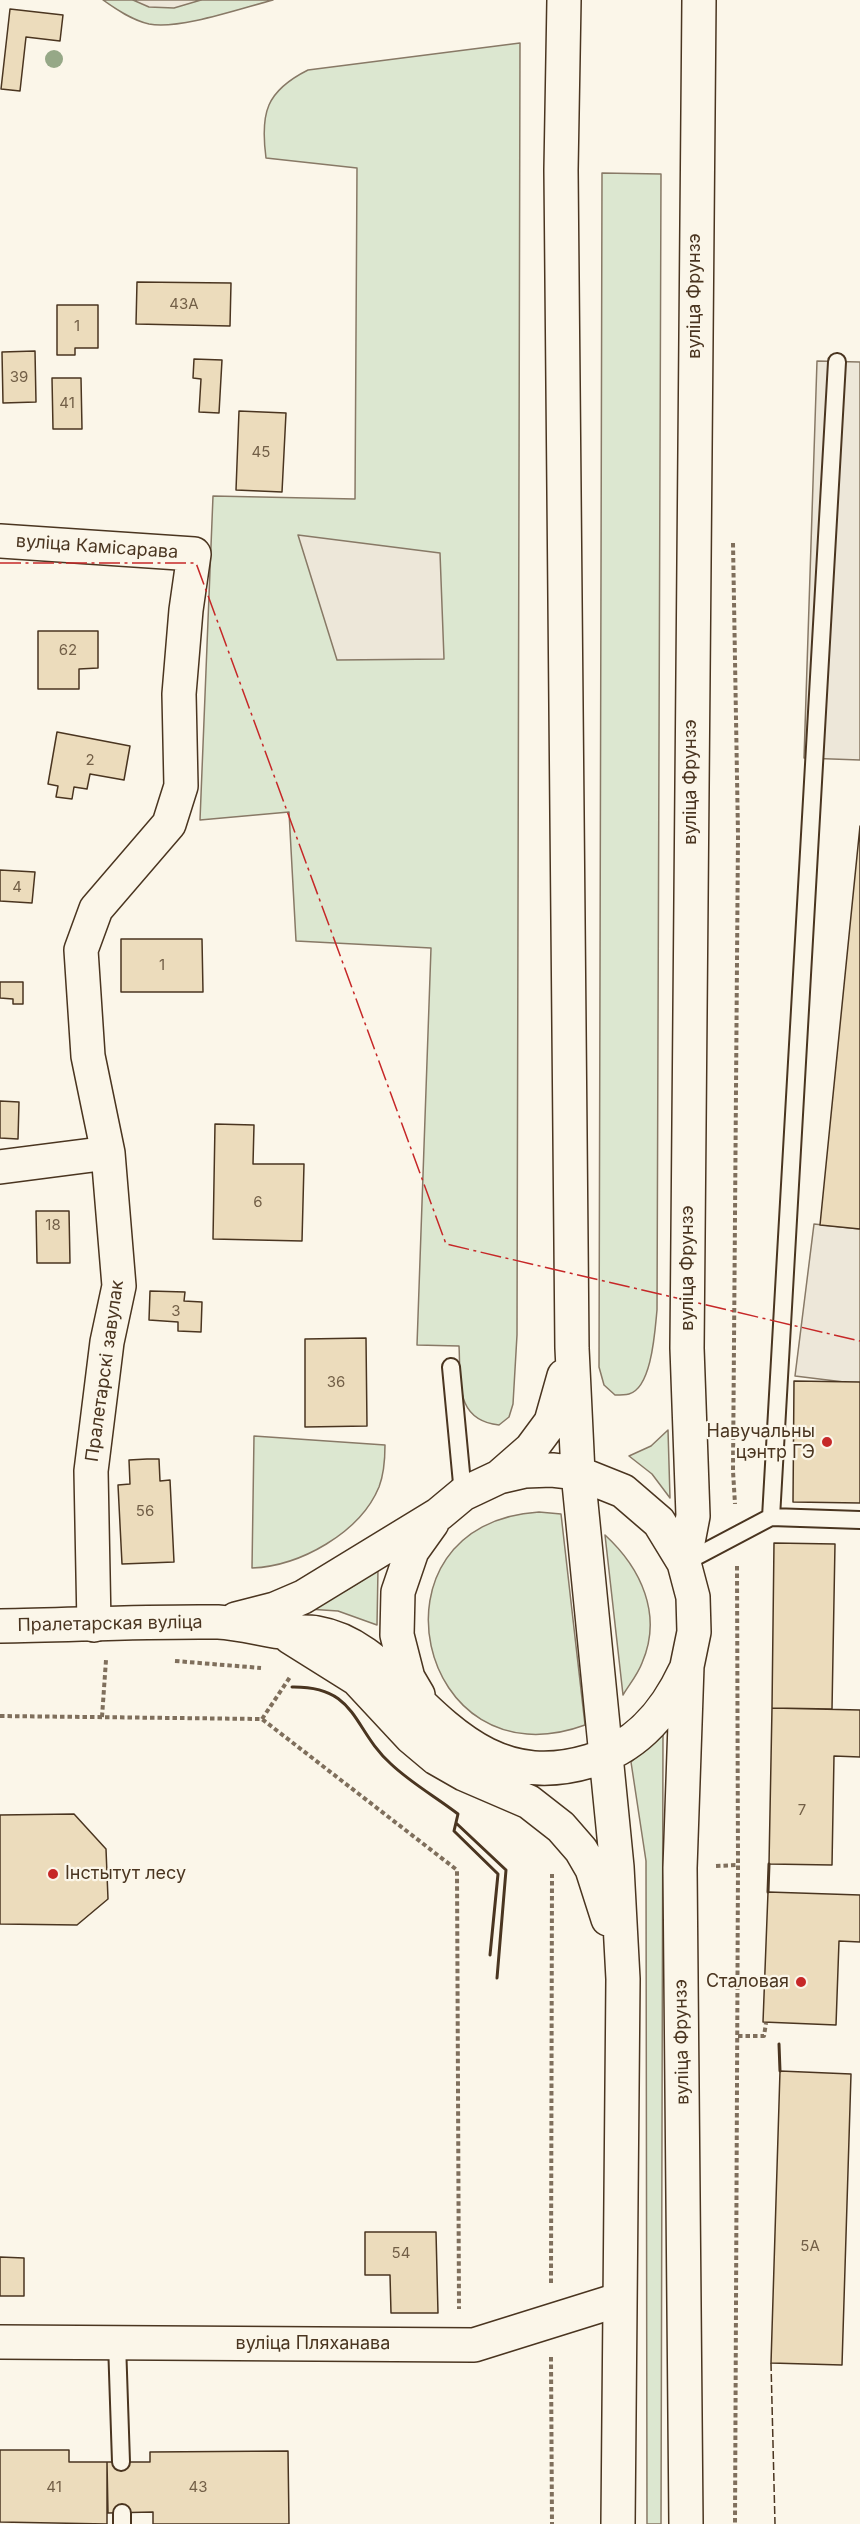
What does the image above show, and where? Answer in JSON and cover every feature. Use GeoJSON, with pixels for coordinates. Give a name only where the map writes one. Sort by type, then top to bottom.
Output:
{"type":"FeatureCollection","features":[{"type":"Feature","properties":{"kind":"main road"},"geometry":{"type":"LineString","coordinates":[[564,0],[561,170],[572,1348],[578,1473],[617,1867],[623,1979],[618,2300],[618,2524]]}},
{"type":"Feature","properties":{"kind":"main road","name":"вуліца Фрунзэ"},"geometry":{"type":"LineString","coordinates":[[684,1563],[693,1516],[687,1348],[699,0]]}},
{"type":"Feature","properties":{"kind":"main road","name":"вуліца Камісарава"},"geometry":{"type":"LineString","coordinates":[[0,541],[194,554]]}},
{"type":"Feature","properties":{"kind":"main road","name":"Пралетарскі завулак"},"geometry":{"type":"LineString","coordinates":[[94,1625],[91,1471],[107,1342],[119,1286],[108,1153],[88,1056],[81,950],[96,909],[169,824],[181,786],[179,694],[186,610],[194,554]]}},
{"type":"Feature","properties":{"kind":"main road"},"geometry":{"type":"LineString","coordinates":[[0,1167],[108,1153]]}},
{"type":"Feature","properties":{"kind":"main road"},"geometry":{"type":"LineString","coordinates":[[498,1477],[531,1449],[551,1422],[572,1348]]}},
{"type":"Feature","properties":{"kind":"main road","name":"вуліца Фрунзэ"},"geometry":{"type":"LineString","coordinates":[[498,1477],[534,1470],[552,1470],[578,1473],[622,1491],[659,1522],[684,1563],[693,1597],[694,1632],[687,1666],[680,1868],[686,2524]]}},
{"type":"Feature","properties":{"kind":"main road","name":"Пралетарская вуліца"},"geometry":{"type":"LineString","coordinates":[[220,1622],[275,1609],[303,1597],[498,1477]]}},
{"type":"Feature","properties":{"kind":"main road"},"geometry":{"type":"LineString","coordinates":[[451,1504],[412,1551],[398,1592],[397,1635],[408,1678],[430,1714],[471,1748],[505,1763],[539,1768],[574,1766],[607,1756],[633,1740],[656,1719],[674,1694],[687,1666]]}},
{"type":"Feature","properties":{"kind":"main road","name":"Пралетарская вуліца"},"geometry":{"type":"LineString","coordinates":[[0,1626],[220,1622],[282,1632],[318,1633],[351,1645],[378,1663],[430,1714]]}},
{"type":"Feature","properties":{"kind":"main road"},"geometry":{"type":"LineString","coordinates":[[282,1632],[357,1679],[411,1737],[436,1758],[464,1774],[529,1802],[561,1827],[581,1850],[592,1869],[623,1979]]}},
{"type":"Feature","properties":{"kind":"main road","name":"вуліца Пляханава"},"geometry":{"type":"LineString","coordinates":[[0,2342],[474,2345],[618,2300]]}},
{"type":"Feature","properties":{"kind":"lane"},"geometry":{"type":"LineString","coordinates":[[771,1518],[837,362]]}},
{"type":"Feature","properties":{"kind":"lane"},"geometry":{"type":"LineString","coordinates":[[451,1367],[451,1504]]}},
{"type":"Feature","properties":{"kind":"lane"},"geometry":{"type":"LineString","coordinates":[[684,1563],[771,1518],[860,1520]]}},
{"type":"Feature","properties":{"kind":"lane"},"geometry":{"type":"LineString","coordinates":[[117,2343],[121,2462]]}},
{"type":"Feature","properties":{"kind":"path"},"geometry":{"type":"LineString","coordinates":[[733,540],[738,835],[733,1471],[737,1535],[738,1865]]}},
{"type":"Feature","properties":{"kind":"path"},"geometry":{"type":"LineString","coordinates":[[102,1718],[107,1655]]}},
{"type":"Feature","properties":{"kind":"path"},"geometry":{"type":"LineString","coordinates":[[165,1660],[271,1668]]}},
{"type":"Feature","properties":{"kind":"path"},"geometry":{"type":"LineString","coordinates":[[262,1719],[294,1670]]}},
{"type":"Feature","properties":{"kind":"path"},"geometry":{"type":"LineString","coordinates":[[0,1716],[262,1719],[457,1870],[459,2320],[453,2345]]}},
{"type":"Feature","properties":{"kind":"path"},"geometry":{"type":"LineString","coordinates":[[552,1868],[552,2524]]}},
{"type":"Feature","properties":{"kind":"path"},"geometry":{"type":"LineString","coordinates":[[738,2036],[764,2036],[766,2023]]}},
{"type":"Feature","properties":{"kind":"green space"},"geometry":{"type":"Polygon","coordinates":[[[103,0],[273,0],[211,17],[162,25],[137,20],[103,0]]]}},
{"type":"Feature","properties":{"kind":"green space"},"geometry":{"type":"Polygon","coordinates":[[[520,43],[517,1335],[513,1404],[509,1417],[499,1425],[484,1422],[467,1407],[461,1385],[459,1346],[417,1345],[431,948],[296,941],[289,812],[200,820],[213,496],[355,499],[357,168],[266,158],[264,128],[269,105],[283,86],[308,70],[520,43]]]}},
{"type":"Feature","properties":{"kind":"green space"},"geometry":{"type":"Polygon","coordinates":[[[602,173],[661,174],[657,1310],[651,1357],[643,1381],[629,1394],[618,1395],[604,1385],[599,1367],[602,173]]]}},
{"type":"Feature","properties":{"kind":"green space"},"geometry":{"type":"Polygon","coordinates":[[[668,1430],[670,1498],[652,1474],[629,1456],[651,1446],[668,1430]]]}},
{"type":"Feature","properties":{"kind":"green space"},"geometry":{"type":"Polygon","coordinates":[[[254,1436],[385,1445],[384,1466],[379,1487],[370,1504],[358,1519],[326,1544],[289,1561],[252,1568],[254,1436]]]}},
{"type":"Feature","properties":{"kind":"green space"},"geometry":{"type":"Polygon","coordinates":[[[539,1512],[561,1514],[585,1725],[527,1734],[481,1719],[449,1688],[431,1646],[430,1601],[446,1559],[482,1527],[539,1512]]]}},
{"type":"Feature","properties":{"kind":"green space"},"geometry":{"type":"Polygon","coordinates":[[[605,1535],[629,1562],[638,1577],[649,1610],[648,1645],[636,1675],[623,1695],[605,1535]]]}},
{"type":"Feature","properties":{"kind":"green space"},"geometry":{"type":"Polygon","coordinates":[[[378,1569],[377,1625],[338,1611],[308,1609],[344,1592],[378,1569]]]}},
{"type":"Feature","properties":{"kind":"green space"},"geometry":{"type":"Polygon","coordinates":[[[663,1733],[661,2524],[647,2524],[646,1861],[631,1762],[663,1733]]]}},
{"type":"Feature","properties":{"kind":"shaded area"},"geometry":{"type":"Polygon","coordinates":[[[133,0],[201,0],[174,8],[149,7],[133,0]]]}},
{"type":"Feature","properties":{"kind":"shaded area"},"geometry":{"type":"Polygon","coordinates":[[[817,361],[860,362],[860,760],[804,758],[817,361]]]}},
{"type":"Feature","properties":{"kind":"shaded area"},"geometry":{"type":"Polygon","coordinates":[[[298,535],[440,553],[444,659],[337,660],[298,535]]]}},
{"type":"Feature","properties":{"kind":"shaded area"},"geometry":{"type":"Polygon","coordinates":[[[814,1224],[860,1229],[860,1384],[795,1376],[814,1224]]]}},
{"type":"Feature","properties":{"kind":"building"},"geometry":{"type":"Polygon","coordinates":[[[10,9],[63,15],[60,41],[26,37],[20,91],[1,89],[10,9]]]}},
{"type":"Feature","properties":{"kind":"building"},"geometry":{"type":"Polygon","coordinates":[[[137,282],[231,283],[230,326],[136,324],[137,282]]]}},
{"type":"Feature","properties":{"kind":"building"},"geometry":{"type":"Polygon","coordinates":[[[57,305],[98,305],[98,348],[75,348],[75,355],[57,355],[57,305]]]}},
{"type":"Feature","properties":{"kind":"building"},"geometry":{"type":"Polygon","coordinates":[[[35,351],[36,402],[3,403],[2,352],[35,351]]]}},
{"type":"Feature","properties":{"kind":"building"},"geometry":{"type":"Polygon","coordinates":[[[194,359],[222,360],[219,413],[199,412],[201,379],[193,378],[194,359]]]}},
{"type":"Feature","properties":{"kind":"building"},"geometry":{"type":"Polygon","coordinates":[[[52,378],[81,378],[82,429],[53,429],[52,378]]]}},
{"type":"Feature","properties":{"kind":"building"},"geometry":{"type":"Polygon","coordinates":[[[239,411],[286,413],[282,492],[236,490],[239,411]]]}},
{"type":"Feature","properties":{"kind":"building"},"geometry":{"type":"Polygon","coordinates":[[[38,631],[98,631],[98,668],[79,669],[79,689],[38,689],[38,631]]]}},
{"type":"Feature","properties":{"kind":"building"},"geometry":{"type":"Polygon","coordinates":[[[57,732],[130,746],[124,780],[90,774],[87,789],[74,787],[72,799],[56,797],[58,786],[48,784],[57,732]]]}},
{"type":"Feature","properties":{"kind":"building"},"geometry":{"type":"Polygon","coordinates":[[[860,826],[860,1229],[820,1225],[860,826]]]}},
{"type":"Feature","properties":{"kind":"building"},"geometry":{"type":"Polygon","coordinates":[[[0,870],[35,872],[32,903],[0,901],[0,870]]]}},
{"type":"Feature","properties":{"kind":"building"},"geometry":{"type":"Polygon","coordinates":[[[121,939],[202,939],[203,992],[121,992],[121,939]]]}},
{"type":"Feature","properties":{"kind":"building"},"geometry":{"type":"Polygon","coordinates":[[[0,982],[23,982],[23,1004],[13,1004],[13,999],[0,998],[0,982]]]}},
{"type":"Feature","properties":{"kind":"building"},"geometry":{"type":"Polygon","coordinates":[[[0,1101],[19,1102],[18,1139],[0,1138],[0,1101]]]}},
{"type":"Feature","properties":{"kind":"building"},"geometry":{"type":"Polygon","coordinates":[[[215,1124],[254,1125],[253,1164],[304,1164],[302,1241],[213,1239],[215,1124]]]}},
{"type":"Feature","properties":{"kind":"building"},"geometry":{"type":"Polygon","coordinates":[[[36,1211],[69,1211],[70,1263],[37,1263],[36,1211]]]}},
{"type":"Feature","properties":{"kind":"building"},"geometry":{"type":"Polygon","coordinates":[[[150,1291],[185,1292],[184,1301],[202,1302],[201,1332],[178,1331],[178,1322],[149,1320],[150,1291]]]}},
{"type":"Feature","properties":{"kind":"building"},"geometry":{"type":"Polygon","coordinates":[[[366,1338],[367,1426],[305,1427],[305,1339],[366,1338]]]}},
{"type":"Feature","properties":{"kind":"building","name":"Навучальны цэнтр ГЭ"},"geometry":{"type":"Polygon","coordinates":[[[794,1381],[860,1382],[860,1503],[793,1502],[794,1381]]]}},
{"type":"Feature","properties":{"kind":"building"},"geometry":{"type":"Polygon","coordinates":[[[159,1459],[160,1481],[170,1480],[174,1562],[122,1564],[118,1485],[130,1484],[129,1460],[159,1459]]]}},
{"type":"Feature","properties":{"kind":"building"},"geometry":{"type":"Polygon","coordinates":[[[774,1543],[835,1544],[832,1709],[772,1708],[774,1543]]]}},
{"type":"Feature","properties":{"kind":"building"},"geometry":{"type":"Polygon","coordinates":[[[772,1708],[860,1710],[860,1757],[834,1756],[832,1865],[769,1864],[772,1708]]]}},
{"type":"Feature","properties":{"kind":"building","name":"Інстытут лесу"},"geometry":{"type":"Polygon","coordinates":[[[74,1814],[106,1849],[108,1899],[77,1925],[0,1924],[0,1815],[74,1814]]]}},
{"type":"Feature","properties":{"kind":"building","name":"Сталовая"},"geometry":{"type":"Polygon","coordinates":[[[768,1892],[860,1895],[860,1942],[839,1941],[836,2025],[763,2022],[768,1892]]]}},
{"type":"Feature","properties":{"kind":"building"},"geometry":{"type":"Polygon","coordinates":[[[780,2071],[851,2074],[842,2365],[771,2363],[780,2071]]]}},
{"type":"Feature","properties":{"kind":"building"},"geometry":{"type":"Polygon","coordinates":[[[365,2232],[436,2232],[438,2313],[391,2313],[390,2275],[365,2275],[365,2232]]]}},
{"type":"Feature","properties":{"kind":"building"},"geometry":{"type":"Polygon","coordinates":[[[0,2257],[24,2258],[24,2296],[0,2296],[0,2257]]]}},
{"type":"Feature","properties":{"kind":"building"},"geometry":{"type":"Polygon","coordinates":[[[0,2450],[69,2450],[69,2462],[107,2462],[107,2524],[0,2522],[0,2450]]]}},
{"type":"Feature","properties":{"kind":"building"},"geometry":{"type":"Polygon","coordinates":[[[288,2451],[289,2524],[153,2524],[153,2512],[108,2513],[107,2462],[150,2462],[150,2452],[288,2451]]]}},
{"type":"Feature","properties":{"kind":"fence"},"geometry":{"type":"LineString","coordinates":[[771,2363],[775,2524]]}},
{"type":"Feature","properties":{"kind":"wall"},"geometry":{"type":"LineString","coordinates":[[292,1687],[314,1689],[330,1694],[342,1702],[352,1712],[378,1751],[391,1764],[458,1814],[454,1831],[498,1874],[490,1955]]}},
{"type":"Feature","properties":{"kind":"wall"},"geometry":{"type":"LineString","coordinates":[[456,1823],[506,1870],[497,1978]]}},
{"type":"Feature","properties":{"kind":"wall"},"geometry":{"type":"LineString","coordinates":[[768,1892],[769,1864]]}},
{"type":"Feature","properties":{"kind":"wall"},"geometry":{"type":"LineString","coordinates":[[779,2044],[780,2071]]}},
{"type":"Feature","properties":{"kind":"power"},"geometry":{"type":"LineString","coordinates":[[0,563],[196,563],[446,1244],[860,1341]]}},
{"type":"Feature","properties":{"kind":"place","name":"Навучальны цэнтр ГЭ"},"geometry":{"type":"Point","coordinates":[827,1442]}},
{"type":"Feature","properties":{"kind":"place","name":"Інстытут лесу"},"geometry":{"type":"Point","coordinates":[53,1874]}},
{"type":"Feature","properties":{"kind":"place","name":"Сталовая"},"geometry":{"type":"Point","coordinates":[801,1982]}}]}
